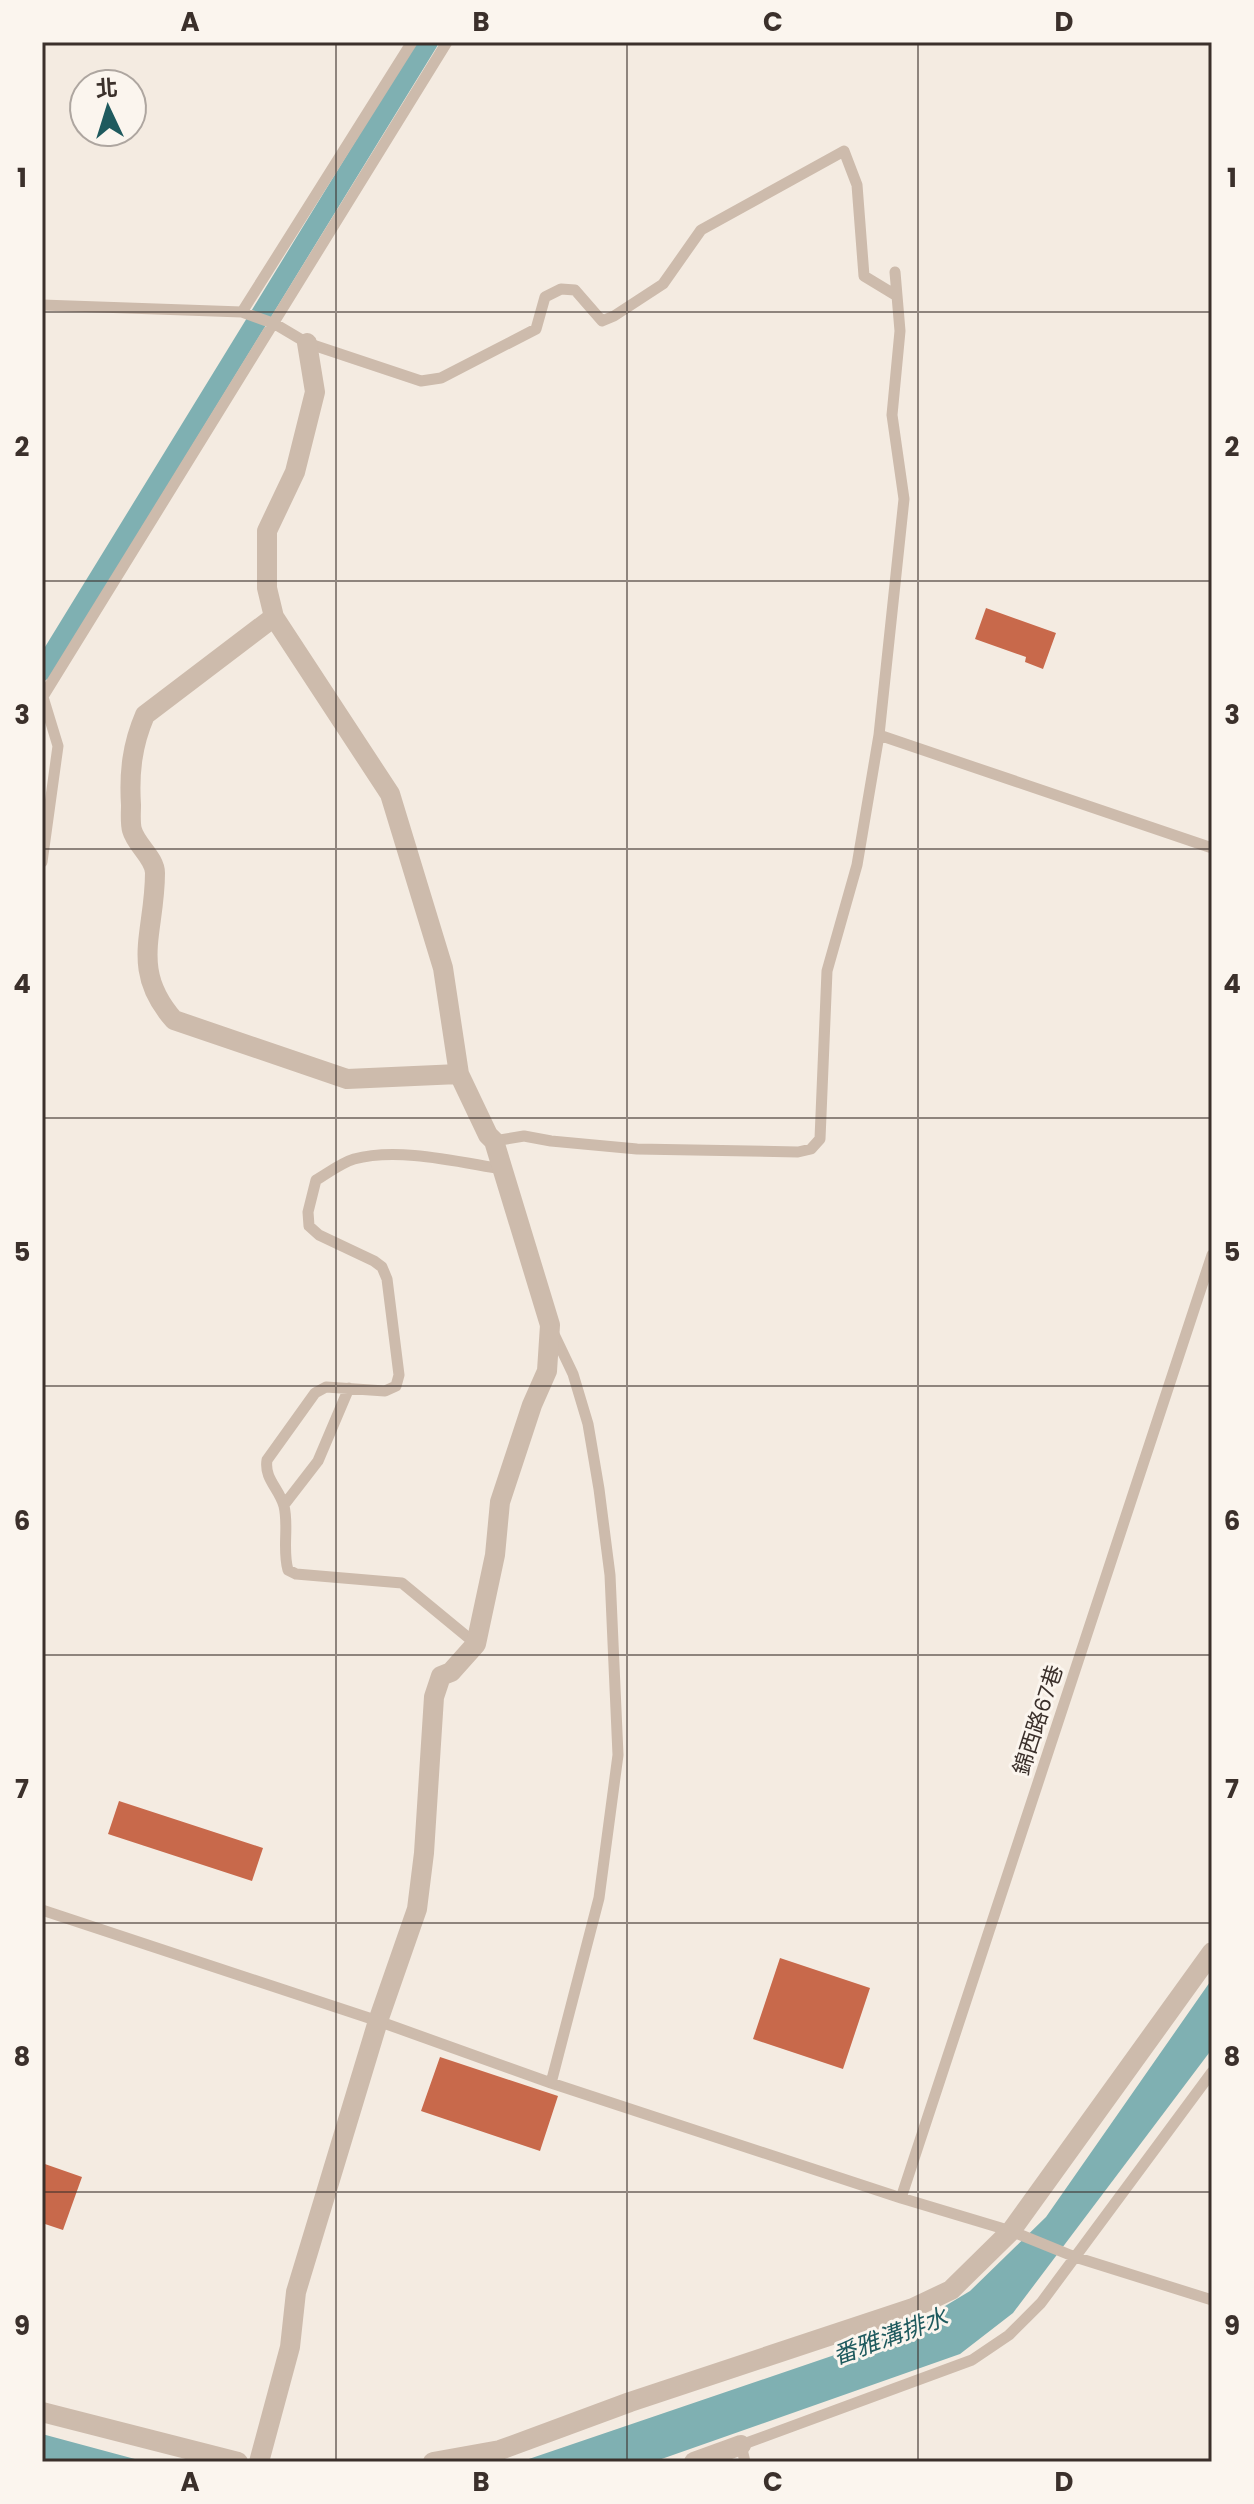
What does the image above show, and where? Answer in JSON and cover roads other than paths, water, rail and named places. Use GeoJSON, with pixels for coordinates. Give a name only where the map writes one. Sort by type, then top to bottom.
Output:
{"type":"FeatureCollection","features":[{"type":"Feature","properties":{"kind":"street"},"geometry":{"type":"LineString","coordinates":[[259,2462],[290,2347],[296,2292],[378,2021],[417,1909],[424,1853],[434,1697],[441,1676],[451,1672],[476,1644],[495,1555],[500,1502],[532,1405],[547,1371],[550,1325],[494,1141],[488,1135],[459,1074],[443,968],[390,794],[274,617],[267,588],[267,531],[295,472],[315,392],[307,343]]}},
{"type":"Feature","properties":{"kind":"street"},"geometry":{"type":"LineString","coordinates":[[274,617],[145,715],[139,729],[133,748],[129,786],[132,831],[155,869],[146,970],[162,1006],[174,1020],[347,1079],[459,1074]]}},
{"type":"Feature","properties":{"kind":"street"},"geometry":{"type":"LineString","coordinates":[[433,2462],[500,2450],[630,2402],[913,2308],[951,2290],[1011,2231],[1212,1952]]}},
{"type":"Feature","properties":{"kind":"street"},"geometry":{"type":"LineString","coordinates":[[42,2412],[238,2462]]}},
{"type":"Feature","properties":{"kind":"street"},"geometry":{"type":"LineString","coordinates":[[694,2462],[743,2454]]}},
{"type":"Feature","properties":{"kind":"lane"},"geometry":{"type":"LineString","coordinates":[[242,312],[412,42]]}},
{"type":"Feature","properties":{"kind":"lane"},"geometry":{"type":"LineString","coordinates":[[42,862],[58,746],[42,698],[447,42]]}},
{"type":"Feature","properties":{"kind":"lane"},"geometry":{"type":"LineString","coordinates":[[42,305],[242,312],[275,324],[307,343],[421,381],[441,378],[536,329],[545,297],[561,289],[575,290],[602,321],[614,316],[663,284],[701,230],[844,151],[857,185],[864,276],[897,296]]}},
{"type":"Feature","properties":{"kind":"lane"},"geometry":{"type":"LineString","coordinates":[[494,1141],[524,1136],[637,1149],[798,1152],[814,1146],[822,1130],[827,971],[857,865],[879,735],[904,499],[892,415],[900,331],[895,272]]}},
{"type":"Feature","properties":{"kind":"lane"},"geometry":{"type":"LineString","coordinates":[[879,735],[1212,848]]}},
{"type":"Feature","properties":{"kind":"lane"},"geometry":{"type":"LineString","coordinates":[[476,1644],[402,1583],[296,1574],[288,1570],[284,1505],[265,1472],[267,1460],[315,1393],[326,1387],[385,1391],[396,1386],[399,1375],[387,1279],[382,1267],[319,1235],[309,1226],[308,1212],[316,1180],[354,1159],[390,1156],[430,1158],[502,1169]]}},
{"type":"Feature","properties":{"kind":"lane","name":"錦西路67巷"},"geometry":{"type":"LineString","coordinates":[[901,2198],[1212,1255]]}},
{"type":"Feature","properties":{"kind":"lane"},"geometry":{"type":"LineString","coordinates":[[550,1325],[573,1374],[588,1424],[599,1489],[610,1575],[618,1755],[599,1898],[551,2083]]}},
{"type":"Feature","properties":{"kind":"lane"},"geometry":{"type":"LineString","coordinates":[[284,1505],[318,1461],[349,1388]]}},
{"type":"Feature","properties":{"kind":"lane"},"geometry":{"type":"LineString","coordinates":[[42,1910],[378,2021],[551,2083],[1011,2231],[1075,2257],[1212,2300]]}},
{"type":"Feature","properties":{"kind":"lane"},"geometry":{"type":"LineString","coordinates":[[743,2454],[972,2360],[1009,2335],[1041,2303],[1212,2072]]}},
{"type":"Feature","properties":{"kind":"water"},"geometry":{"type":"Polygon","coordinates":[[[1212,1979],[1212,2049],[1013,2313],[960,2354],[653,2462],[520,2462],[902,2332],[970,2291],[1046,2217],[1212,1979]]]}},
{"type":"Feature","properties":{"kind":"water"},"geometry":{"type":"Polygon","coordinates":[[[42,2434],[146,2462],[42,2462],[42,2434]]]}},
{"type":"Feature","properties":{"kind":"waterway"},"geometry":{"type":"LineString","coordinates":[[42,671],[428,42]]}},
{"type":"Feature","properties":{"kind":"water label","name":"番雅溝排水"},"geometry":{"type":"Point","coordinates":[890,2336]}}]}
